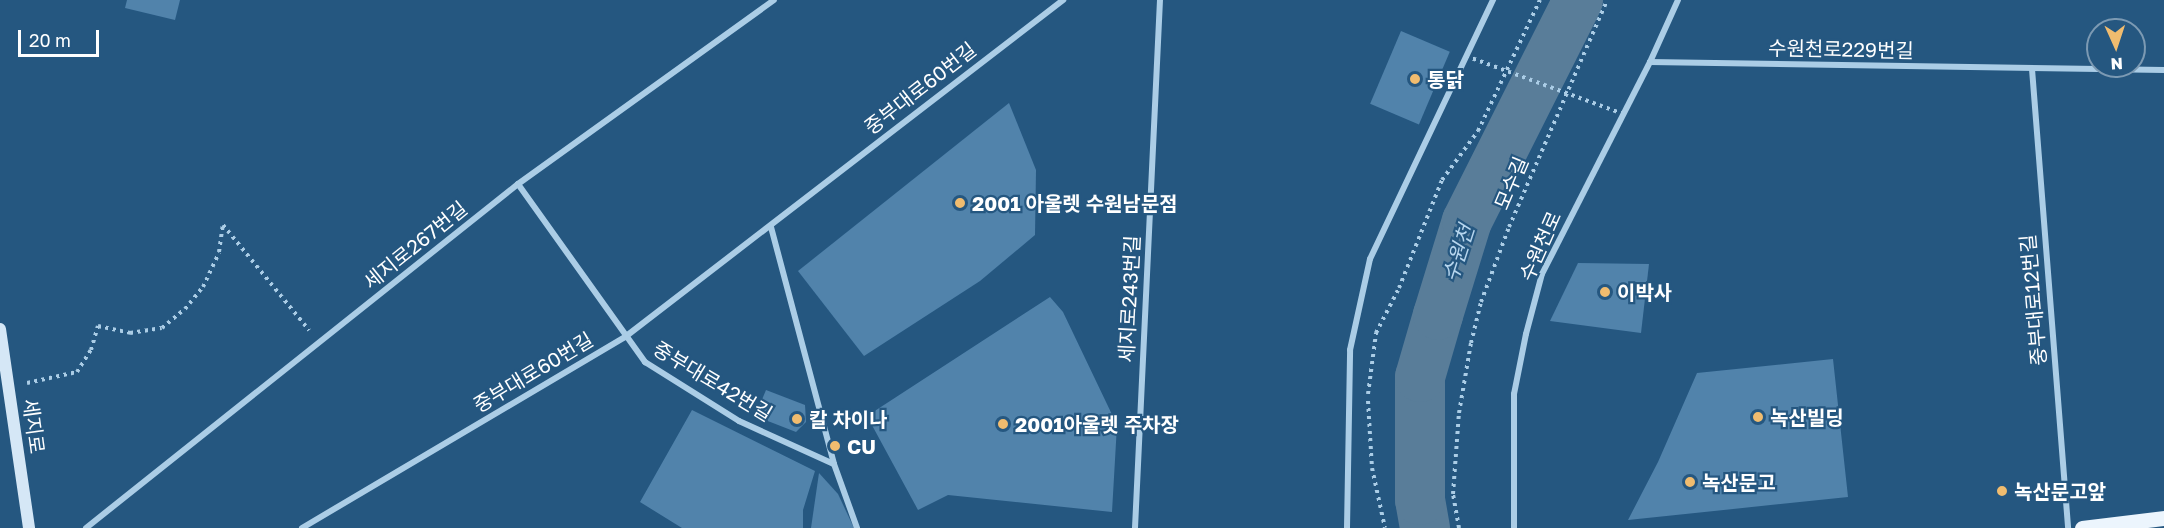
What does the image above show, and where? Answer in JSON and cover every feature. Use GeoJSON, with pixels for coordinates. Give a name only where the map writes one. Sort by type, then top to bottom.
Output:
{"type":"FeatureCollection","features":[{"type":"Feature","properties":{"kind":"main road"},"geometry":{"type":"LineString","coordinates":[[2089,528],[2164,518]]}},
{"type":"Feature","properties":{"kind":"street","name":"세지로267번길"},"geometry":{"type":"LineString","coordinates":[[86,528],[518,184],[774,0]]}},
{"type":"Feature","properties":{"kind":"street","name":"중부대로60번길"},"geometry":{"type":"LineString","coordinates":[[302,528],[625,337],[771,227],[910,116],[1063,0]]}},
{"type":"Feature","properties":{"kind":"street","name":"세지로243번길"},"geometry":{"type":"LineString","coordinates":[[1135,528],[1160,0]]}},
{"type":"Feature","properties":{"kind":"street"},"geometry":{"type":"LineString","coordinates":[[1347,528],[1350,350],[1370,259],[1493,0]]}},
{"type":"Feature","properties":{"kind":"street","name":"수원천로"},"geometry":{"type":"LineString","coordinates":[[1514,528],[1515,394],[1526,334],[1542,274],[1650,62],[1678,0]]}},
{"type":"Feature","properties":{"kind":"street","name":"수원천로229번길"},"geometry":{"type":"LineString","coordinates":[[1650,62],[2164,69]]}},
{"type":"Feature","properties":{"kind":"street","name":"중부대로12번길"},"geometry":{"type":"LineString","coordinates":[[2032,69],[2068,528]]}},
{"type":"Feature","properties":{"kind":"street","name":"중부대로42번길"},"geometry":{"type":"LineString","coordinates":[[518,184],[645,362],[740,421],[834,464]]}},
{"type":"Feature","properties":{"kind":"street"},"geometry":{"type":"LineString","coordinates":[[771,227],[834,464],[857,528]]}},
{"type":"Feature","properties":{"kind":"street","name":"세지로"},"geometry":{"type":"LineString","coordinates":[[0,329],[29,528]]}},
{"type":"Feature","properties":{"kind":"path"},"geometry":{"type":"LineString","coordinates":[[1385,528],[1372,468],[1368,397],[1376,333],[1399,288],[1442,180],[1478,131],[1540,0]]}},
{"type":"Feature","properties":{"kind":"path","name":"모수길"},"geometry":{"type":"LineString","coordinates":[[1459,528],[1453,494],[1459,413],[1471,343],[1481,302],[1513,217],[1608,0]]}},
{"type":"Feature","properties":{"kind":"path"},"geometry":{"type":"LineString","coordinates":[[1466,56],[1624,114]]}},
{"type":"Feature","properties":{"kind":"path"},"geometry":{"type":"LineString","coordinates":[[9,387],[77,372],[91,350],[98,326],[130,333],[162,328],[185,309],[203,287],[219,252],[223,225],[318,343]]}},
{"type":"Feature","properties":{"kind":"building"},"geometry":{"type":"Polygon","coordinates":[[[127,0],[180,0],[175,20],[125,8],[127,0]]]}},
{"type":"Feature","properties":{"kind":"building","name":"통닭"},"geometry":{"type":"Polygon","coordinates":[[[1401,31],[1450,52],[1419,124],[1370,104],[1401,31]]]}},
{"type":"Feature","properties":{"kind":"building","name":"2001 아울렛 수원남문점"},"geometry":{"type":"Polygon","coordinates":[[[1009,103],[1036,170],[1035,235],[980,281],[864,356],[798,271],[1009,103]]]}},
{"type":"Feature","properties":{"kind":"building","name":"이박사"},"geometry":{"type":"Polygon","coordinates":[[[1578,263],[1649,264],[1641,333],[1550,321],[1578,263]]]}},
{"type":"Feature","properties":{"kind":"building"},"geometry":{"type":"Polygon","coordinates":[[[1050,297],[1063,312],[1117,425],[1112,512],[948,495],[918,510],[867,416],[1050,297]]]}},
{"type":"Feature","properties":{"kind":"building","name":"녹산빌딩"},"geometry":{"type":"Polygon","coordinates":[[[1833,359],[1848,497],[1628,520],[1658,462],[1697,373],[1833,359]]]}},
{"type":"Feature","properties":{"kind":"building"},"geometry":{"type":"Polygon","coordinates":[[[766,390],[805,405],[806,422],[796,432],[755,416],[766,390]]]}},
{"type":"Feature","properties":{"kind":"building"},"geometry":{"type":"Polygon","coordinates":[[[692,410],[815,471],[803,510],[803,528],[682,528],[640,502],[692,410]]]}},
{"type":"Feature","properties":{"kind":"building"},"geometry":{"type":"Polygon","coordinates":[[[819,473],[838,494],[854,528],[811,528],[819,473]]]}},
{"type":"Feature","properties":{"kind":"waterway","name":"수원천"},"geometry":{"type":"LineString","coordinates":[[1425,528],[1420,500],[1420,377],[1467,221],[1578,0]]}},
{"type":"Feature","properties":{"kind":"place","name":"통닭"},"geometry":{"type":"Point","coordinates":[1415,79]}},
{"type":"Feature","properties":{"kind":"place","name":"2001 아울렛 수원남문점"},"geometry":{"type":"Point","coordinates":[960,203]}},
{"type":"Feature","properties":{"kind":"place","name":"이박사"},"geometry":{"type":"Point","coordinates":[1605,292]}},
{"type":"Feature","properties":{"kind":"place","name":"녹산빌딩"},"geometry":{"type":"Point","coordinates":[1758,417]}},
{"type":"Feature","properties":{"kind":"place","name":"칼 차이나"},"geometry":{"type":"Point","coordinates":[797,419]}},
{"type":"Feature","properties":{"kind":"place","name":"2001아울렛 주차장"},"geometry":{"type":"Point","coordinates":[1003,424]}},
{"type":"Feature","properties":{"kind":"place","name":"CU"},"geometry":{"type":"Point","coordinates":[835,446]}},
{"type":"Feature","properties":{"kind":"place","name":"녹산문고"},"geometry":{"type":"Point","coordinates":[1690,482]}},
{"type":"Feature","properties":{"kind":"place","name":"녹산문고앞"},"geometry":{"type":"Point","coordinates":[2002,491]}}]}
